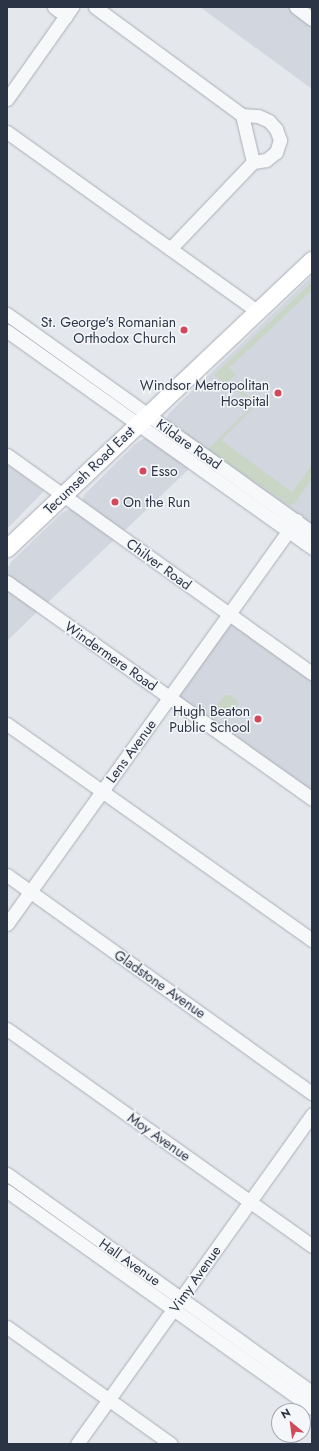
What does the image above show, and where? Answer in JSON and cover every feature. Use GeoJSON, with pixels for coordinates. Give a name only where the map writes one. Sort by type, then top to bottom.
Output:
{"type":"FeatureCollection","features":[{"type":"Feature","properties":{"kind":"main road","name":"Tecumseh Road East"},"geometry":{"type":"LineString","coordinates":[[7,548],[312,260]]}},
{"type":"Feature","properties":{"kind":"street"},"geometry":{"type":"LineString","coordinates":[[7,99],[69,11],[54,7]]}},
{"type":"Feature","properties":{"kind":"street"},"geometry":{"type":"LineString","coordinates":[[95,7],[242,115],[258,116],[270,121],[276,129],[280,140],[276,152],[266,160],[252,162],[170,249]]}},
{"type":"Feature","properties":{"kind":"street"},"geometry":{"type":"LineString","coordinates":[[296,7],[312,19]]}},
{"type":"Feature","properties":{"kind":"street"},"geometry":{"type":"LineString","coordinates":[[242,115],[252,162]]}},
{"type":"Feature","properties":{"kind":"street"},"geometry":{"type":"LineString","coordinates":[[7,132],[257,311]]}},
{"type":"Feature","properties":{"kind":"street","name":"Kildare Road"},"geometry":{"type":"LineString","coordinates":[[7,314],[142,419]]}},
{"type":"Feature","properties":{"kind":"street","name":"Kildare Road"},"geometry":{"type":"LineString","coordinates":[[7,331],[142,419],[292,525],[312,548]]}},
{"type":"Feature","properties":{"kind":"street","name":"Chilver Road"},"geometry":{"type":"LineString","coordinates":[[7,455],[62,496],[312,674]]}},
{"type":"Feature","properties":{"kind":"street","name":"Kildare Road"},"geometry":{"type":"LineString","coordinates":[[292,525],[312,532]]}},
{"type":"Feature","properties":{"kind":"street","name":"Lens Avenue"},"geometry":{"type":"LineString","coordinates":[[7,924],[292,525]]}},
{"type":"Feature","properties":{"kind":"street","name":"Windermere Road"},"geometry":{"type":"LineString","coordinates":[[7,582],[312,800]]}},
{"type":"Feature","properties":{"kind":"street"},"geometry":{"type":"LineString","coordinates":[[7,724],[312,940]]}},
{"type":"Feature","properties":{"kind":"street","name":"Gladstone Avenue"},"geometry":{"type":"LineString","coordinates":[[7,875],[312,1093]]}},
{"type":"Feature","properties":{"kind":"street","name":"Moy Avenue"},"geometry":{"type":"LineString","coordinates":[[7,1028],[312,1246]]}},
{"type":"Feature","properties":{"kind":"street","name":"Vimy Avenue"},"geometry":{"type":"LineString","coordinates":[[77,1444],[312,1114]]}},
{"type":"Feature","properties":{"kind":"street","name":"Hall Avenue"},"geometry":{"type":"LineString","coordinates":[[7,1174],[312,1392]]}},
{"type":"Feature","properties":{"kind":"street","name":"Hall Avenue"},"geometry":{"type":"LineString","coordinates":[[7,1191],[312,1408]]}},
{"type":"Feature","properties":{"kind":"street"},"geometry":{"type":"LineString","coordinates":[[7,1327],[170,1444]]}},
{"type":"Feature","properties":{"kind":"shaded area"},"geometry":{"type":"Polygon","coordinates":[[[200,7],[312,7],[312,89],[200,7]]]}},
{"type":"Feature","properties":{"kind":"shaded area","name":"Windsor Metropolitan Hospital"},"geometry":{"type":"Polygon","coordinates":[[[312,276],[312,526],[166,420],[169,413],[312,276]]]}},
{"type":"Feature","properties":{"kind":"shaded area"},"geometry":{"type":"Polygon","coordinates":[[[146,437],[191,467],[122,533],[82,502],[84,495],[135,444],[146,437]]]}},
{"type":"Feature","properties":{"kind":"shaded area"},"geometry":{"type":"Polygon","coordinates":[[[7,464],[44,491],[7,529],[7,464]]]}},
{"type":"Feature","properties":{"kind":"shaded area"},"geometry":{"type":"Polygon","coordinates":[[[70,509],[79,513],[115,539],[46,604],[10,579],[7,574],[7,569],[11,562],[62,513],[70,509]]]}},
{"type":"Feature","properties":{"kind":"shaded area"},"geometry":{"type":"Polygon","coordinates":[[[7,589],[38,611],[7,641],[7,589]]]}},
{"type":"Feature","properties":{"kind":"shaded area","name":"Hugh Beaton Public School"},"geometry":{"type":"Polygon","coordinates":[[[231,624],[240,628],[312,679],[312,795],[180,701],[177,693],[221,632],[231,624]]]}},
{"type":"Feature","properties":{"kind":"green space"},"geometry":{"type":"Polygon","coordinates":[[[312,282],[312,290],[229,368],[236,374],[228,382],[258,403],[221,440],[292,492],[312,465],[312,479],[294,504],[289,505],[208,449],[254,404],[214,375],[312,282]]]}},
{"type":"Feature","properties":{"kind":"green space"},"geometry":{"type":"Polygon","coordinates":[[[225,695],[230,695],[237,700],[238,705],[230,717],[218,709],[217,705],[225,695]]]}},
{"type":"Feature","properties":{"kind":"place","name":"St. George's Romanian Orthodox Church"},"geometry":{"type":"Point","coordinates":[184,330]}},
{"type":"Feature","properties":{"kind":"place","name":"Windsor Metropolitan Hospital"},"geometry":{"type":"Point","coordinates":[278,393]}},
{"type":"Feature","properties":{"kind":"place","name":"Esso"},"geometry":{"type":"Point","coordinates":[143,471]}},
{"type":"Feature","properties":{"kind":"place","name":"On the Run"},"geometry":{"type":"Point","coordinates":[115,502]}},
{"type":"Feature","properties":{"kind":"place","name":"Hugh Beaton Public School"},"geometry":{"type":"Point","coordinates":[258,719]}}]}
